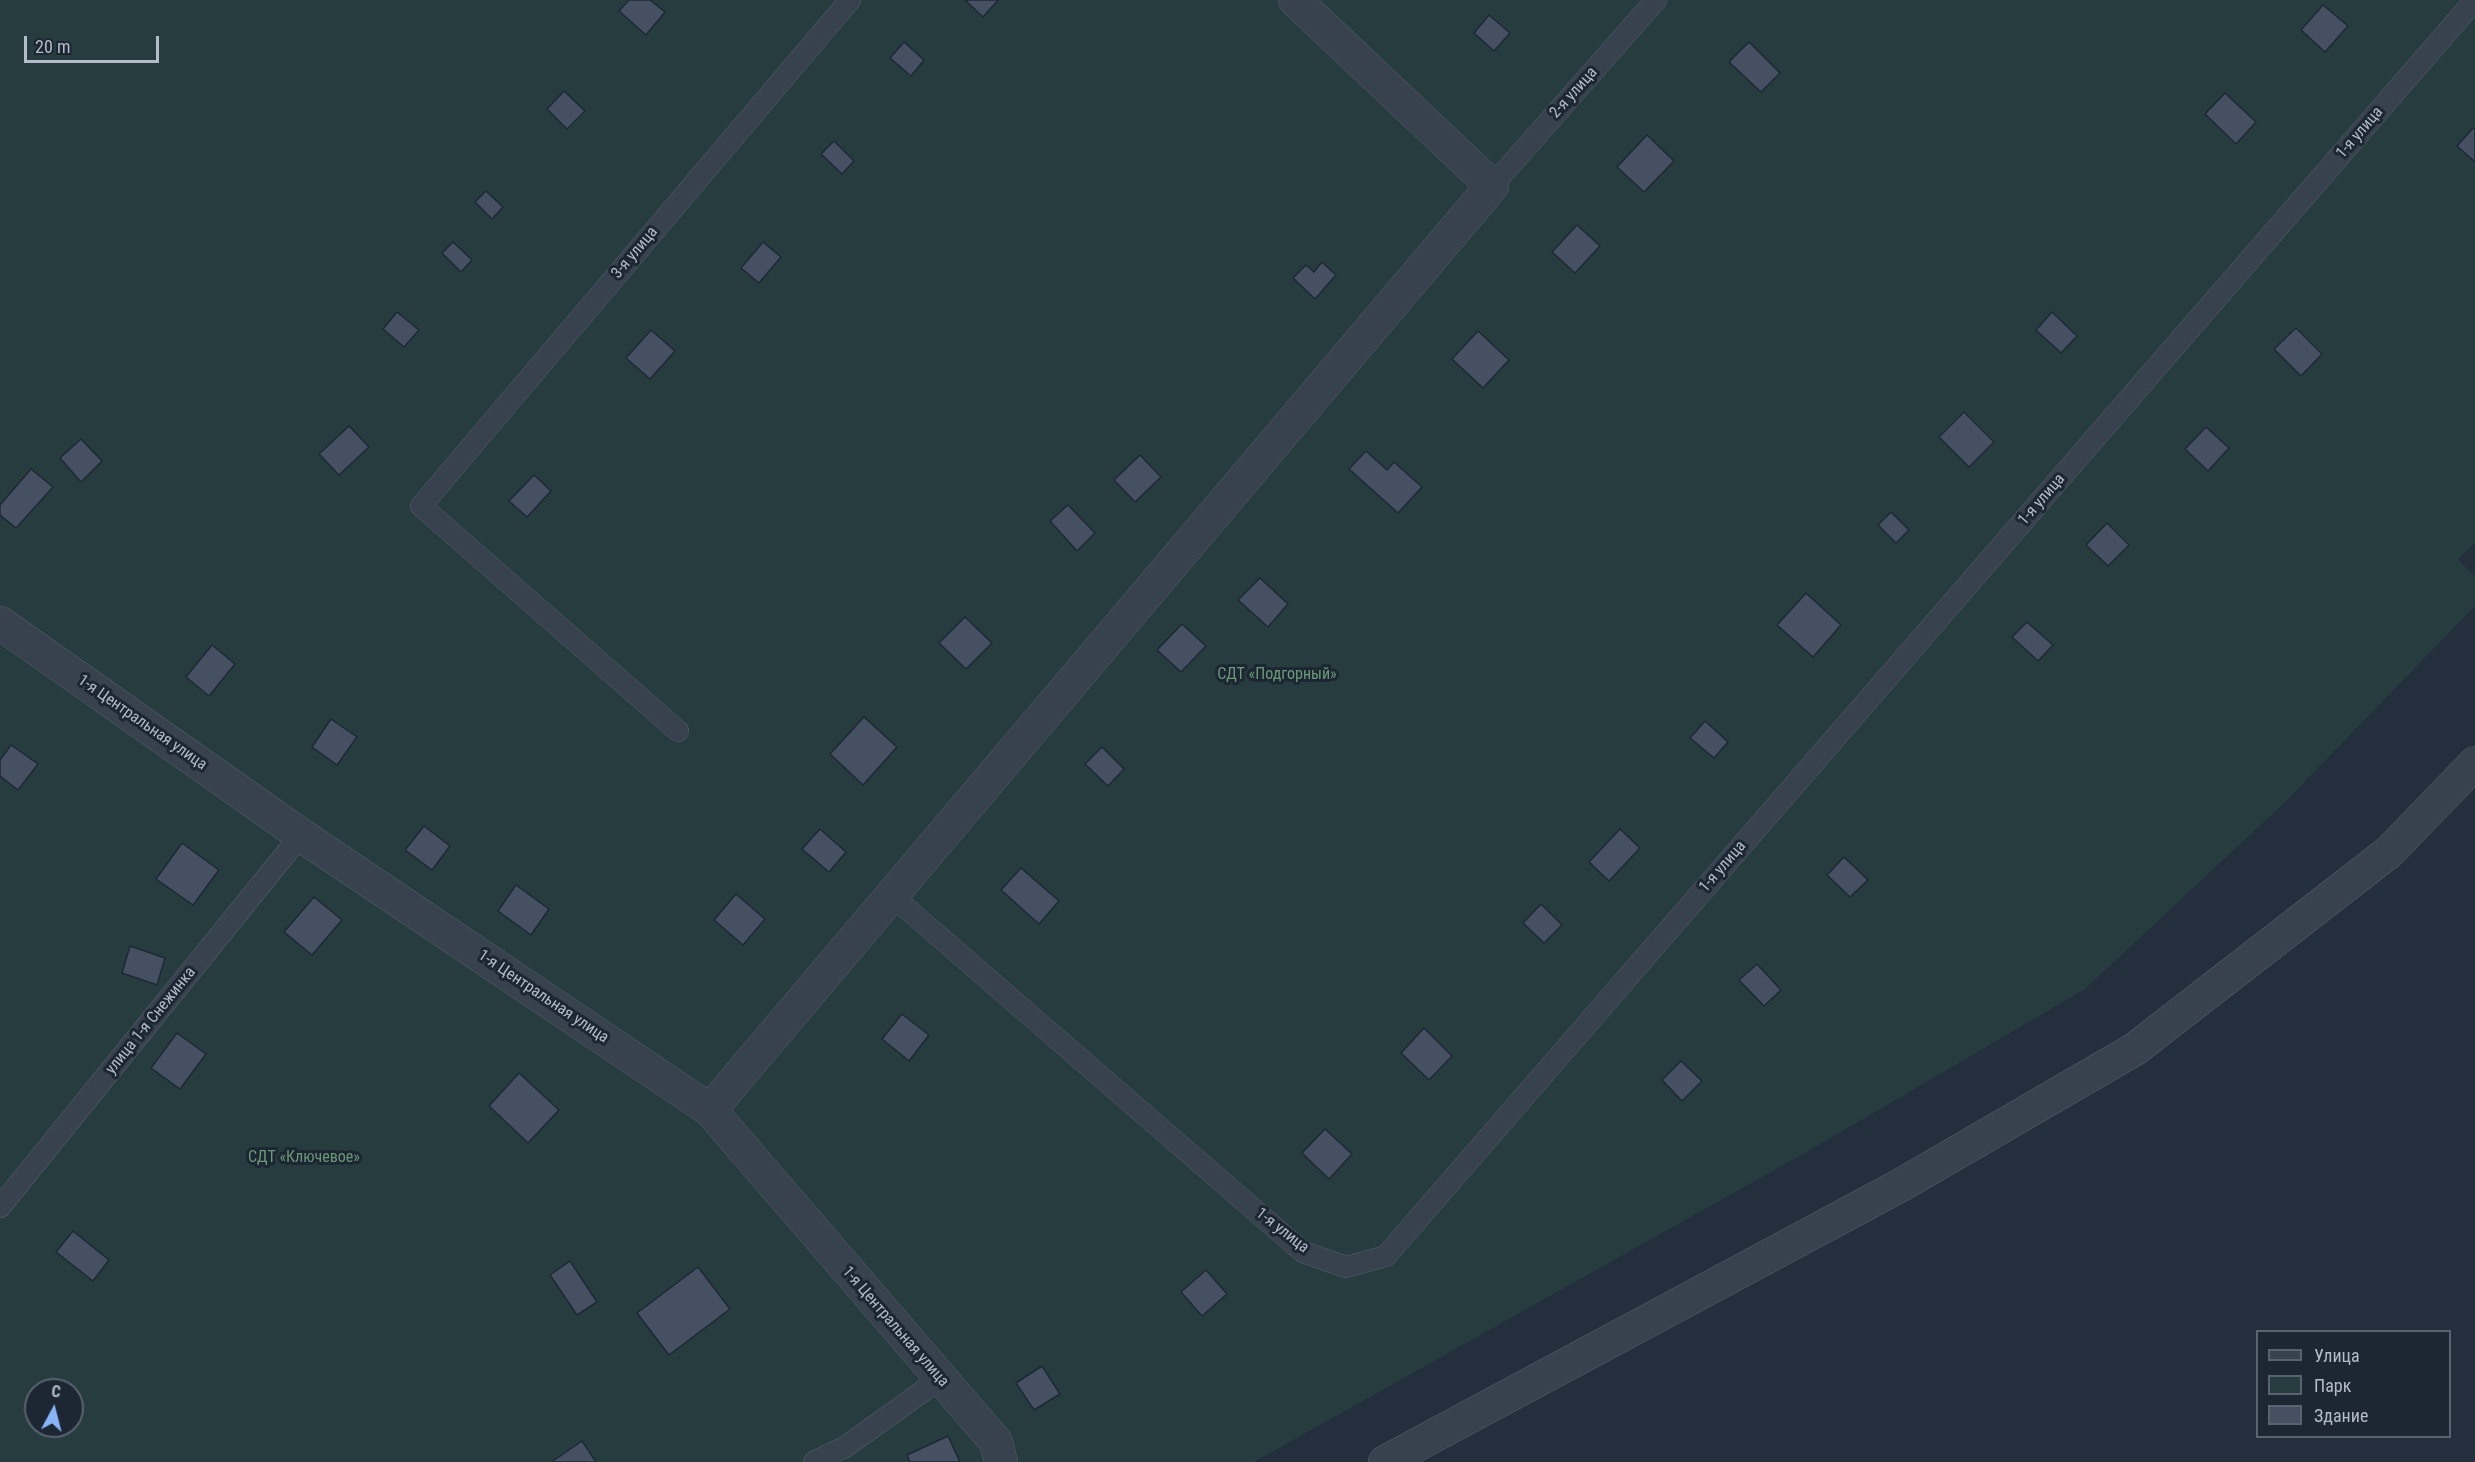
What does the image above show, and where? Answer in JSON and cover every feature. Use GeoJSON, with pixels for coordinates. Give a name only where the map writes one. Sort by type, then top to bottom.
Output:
{"type":"FeatureCollection","features":[{"type":"Feature","properties":{"kind":"street"},"geometry":{"type":"LineString","coordinates":[[710,1110],[890,894],[1492,186],[1295,0]]}},
{"type":"Feature","properties":{"kind":"street","name":"1-я Центральная улица"},"geometry":{"type":"LineString","coordinates":[[0,623],[301,835],[710,1110],[996,1442],[1001,1462]]}},
{"type":"Feature","properties":{"kind":"street"},"geometry":{"type":"LineString","coordinates":[[1385,1462],[1901,1185],[2135,1049],[2389,852],[2475,763]]}},
{"type":"Feature","properties":{"kind":"lane","name":"3-я улица"},"geometry":{"type":"LineString","coordinates":[[678,731],[420,506],[850,0]]}},
{"type":"Feature","properties":{"kind":"lane","name":"2-я улица"},"geometry":{"type":"LineString","coordinates":[[1492,186],[1656,0]]}},
{"type":"Feature","properties":{"kind":"lane","name":"1-я улица"},"geometry":{"type":"LineString","coordinates":[[890,894],[1303,1251],[1346,1267],[1386,1256],[2475,0]]}},
{"type":"Feature","properties":{"kind":"lane","name":"улица 1-я Снежинка"},"geometry":{"type":"LineString","coordinates":[[0,1207],[301,835]]}},
{"type":"Feature","properties":{"kind":"lane"},"geometry":{"type":"LineString","coordinates":[[814,1462],[845,1447],[940,1379]]}},
{"type":"Feature","properties":{"kind":"green space","name":"СДТ «Подгорный»"},"geometry":{"type":"Polygon","coordinates":[[[0,0],[2475,0],[2475,543],[2458,559],[2475,577],[2475,606],[2284,803],[2085,989],[1810,1150],[1254,1462],[0,1462],[0,0]]]}},
{"type":"Feature","properties":{"kind":"building"},"geometry":{"type":"Polygon","coordinates":[[[629,0],[650,0],[665,12],[646,35],[619,11],[629,0]]]}},
{"type":"Feature","properties":{"kind":"building"},"geometry":{"type":"Polygon","coordinates":[[[965,0],[998,0],[983,17],[965,0]]]}},
{"type":"Feature","properties":{"kind":"building"},"geometry":{"type":"Polygon","coordinates":[[[2323,5],[2348,26],[2325,52],[2301,30],[2323,5]]]}},
{"type":"Feature","properties":{"kind":"building"},"geometry":{"type":"Polygon","coordinates":[[[1489,15],[1510,33],[1494,51],[1474,33],[1489,15]]]}},
{"type":"Feature","properties":{"kind":"building"},"geometry":{"type":"Polygon","coordinates":[[[904,42],[924,60],[911,76],[890,58],[904,42]]]}},
{"type":"Feature","properties":{"kind":"building"},"geometry":{"type":"Polygon","coordinates":[[[1749,42],[1780,73],[1761,92],[1729,62],[1749,42]]]}},
{"type":"Feature","properties":{"kind":"building"},"geometry":{"type":"Polygon","coordinates":[[[564,91],[585,111],[567,129],[547,109],[564,91]]]}},
{"type":"Feature","properties":{"kind":"building"},"geometry":{"type":"Polygon","coordinates":[[[2225,93],[2256,122],[2236,144],[2205,114],[2225,93]]]}},
{"type":"Feature","properties":{"kind":"building"},"geometry":{"type":"Polygon","coordinates":[[[2473,128],[2475,130],[2475,162],[2457,146],[2473,128]]]}},
{"type":"Feature","properties":{"kind":"building"},"geometry":{"type":"Polygon","coordinates":[[[1647,135],[1674,161],[1644,192],[1617,167],[1647,135]]]}},
{"type":"Feature","properties":{"kind":"building"},"geometry":{"type":"Polygon","coordinates":[[[834,141],[854,161],[842,174],[821,154],[834,141]]]}},
{"type":"Feature","properties":{"kind":"building"},"geometry":{"type":"Polygon","coordinates":[[[486,191],[503,207],[492,219],[475,202],[486,191]]]}},
{"type":"Feature","properties":{"kind":"building"},"geometry":{"type":"Polygon","coordinates":[[[1577,225],[1600,246],[1575,273],[1552,252],[1577,225]]]}},
{"type":"Feature","properties":{"kind":"building"},"geometry":{"type":"Polygon","coordinates":[[[453,242],[472,260],[461,272],[442,253],[453,242]]]}},
{"type":"Feature","properties":{"kind":"building"},"geometry":{"type":"Polygon","coordinates":[[[763,242],[781,257],[759,283],[741,268],[763,242]]]}},
{"type":"Feature","properties":{"kind":"building"},"geometry":{"type":"Polygon","coordinates":[[[1322,262],[1336,275],[1315,299],[1293,278],[1306,265],[1314,272],[1322,262]]]}},
{"type":"Feature","properties":{"kind":"building"},"geometry":{"type":"Polygon","coordinates":[[[397,312],[419,330],[404,347],[383,329],[397,312]]]}},
{"type":"Feature","properties":{"kind":"building"},"geometry":{"type":"Polygon","coordinates":[[[2052,312],[2077,336],[2061,353],[2036,330],[2052,312]]]}},
{"type":"Feature","properties":{"kind":"building"},"geometry":{"type":"Polygon","coordinates":[[[2296,328],[2322,354],[2301,376],[2274,349],[2296,328]]]}},
{"type":"Feature","properties":{"kind":"building"},"geometry":{"type":"Polygon","coordinates":[[[651,330],[675,351],[650,379],[626,358],[651,330]]]}},
{"type":"Feature","properties":{"kind":"building"},"geometry":{"type":"Polygon","coordinates":[[[1478,331],[1509,360],[1483,388],[1452,359],[1478,331]]]}},
{"type":"Feature","properties":{"kind":"building"},"geometry":{"type":"Polygon","coordinates":[[[1964,412],[1994,442],[1969,467],[1939,437],[1964,412]]]}},
{"type":"Feature","properties":{"kind":"building"},"geometry":{"type":"Polygon","coordinates":[[[349,426],[369,447],[339,475],[319,454],[349,426]]]}},
{"type":"Feature","properties":{"kind":"building"},"geometry":{"type":"Polygon","coordinates":[[[2206,427],[2229,448],[2208,471],[2185,449],[2206,427]]]}},
{"type":"Feature","properties":{"kind":"building"},"geometry":{"type":"Polygon","coordinates":[[[81,439],[102,461],[81,482],[60,458],[81,439]]]}},
{"type":"Feature","properties":{"kind":"building"},"geometry":{"type":"Polygon","coordinates":[[[1366,451],[1387,470],[1394,462],[1422,487],[1398,513],[1349,469],[1366,451]]]}},
{"type":"Feature","properties":{"kind":"building"},"geometry":{"type":"Polygon","coordinates":[[[1140,455],[1161,477],[1135,502],[1114,480],[1140,455]]]}},
{"type":"Feature","properties":{"kind":"building"},"geometry":{"type":"Polygon","coordinates":[[[31,469],[53,487],[16,528],[0,515],[0,505],[31,469]]]}},
{"type":"Feature","properties":{"kind":"building"},"geometry":{"type":"Polygon","coordinates":[[[534,475],[551,491],[527,517],[509,501],[534,475]]]}},
{"type":"Feature","properties":{"kind":"building"},"geometry":{"type":"Polygon","coordinates":[[[1068,505],[1095,533],[1077,551],[1050,521],[1068,505]]]}},
{"type":"Feature","properties":{"kind":"building"},"geometry":{"type":"Polygon","coordinates":[[[1891,512],[1909,530],[1896,543],[1878,525],[1891,512]]]}},
{"type":"Feature","properties":{"kind":"building"},"geometry":{"type":"Polygon","coordinates":[[[2107,523],[2129,545],[2108,566],[2086,545],[2107,523]]]}},
{"type":"Feature","properties":{"kind":"building"},"geometry":{"type":"Polygon","coordinates":[[[1260,578],[1288,604],[1268,627],[1238,600],[1260,578]]]}},
{"type":"Feature","properties":{"kind":"building"},"geometry":{"type":"Polygon","coordinates":[[[1806,593],[1841,625],[1813,657],[1777,625],[1806,593]]]}},
{"type":"Feature","properties":{"kind":"building"},"geometry":{"type":"Polygon","coordinates":[[[965,617],[992,643],[966,669],[939,643],[965,617]]]}},
{"type":"Feature","properties":{"kind":"building"},"geometry":{"type":"Polygon","coordinates":[[[2027,622],[2053,645],[2038,661],[2012,637],[2027,622]]]}},
{"type":"Feature","properties":{"kind":"building"},"geometry":{"type":"Polygon","coordinates":[[[1182,624],[1206,646],[1181,672],[1157,650],[1182,624]]]}},
{"type":"Feature","properties":{"kind":"building"},"geometry":{"type":"Polygon","coordinates":[[[212,645],[235,664],[209,696],[186,677],[212,645]]]}},
{"type":"Feature","properties":{"kind":"building"},"geometry":{"type":"Polygon","coordinates":[[[864,717],[897,747],[863,785],[830,754],[864,717]]]}},
{"type":"Feature","properties":{"kind":"building"},"geometry":{"type":"Polygon","coordinates":[[[331,719],[357,737],[337,765],[312,747],[331,719]]]}},
{"type":"Feature","properties":{"kind":"building"},"geometry":{"type":"Polygon","coordinates":[[[1705,721],[1728,742],[1714,758],[1690,738],[1705,721]]]}},
{"type":"Feature","properties":{"kind":"building"},"geometry":{"type":"Polygon","coordinates":[[[11,745],[38,764],[18,790],[0,776],[0,760],[11,745]]]}},
{"type":"Feature","properties":{"kind":"building"},"geometry":{"type":"Polygon","coordinates":[[[1102,747],[1124,769],[1108,786],[1085,764],[1102,747]]]}},
{"type":"Feature","properties":{"kind":"building"},"geometry":{"type":"Polygon","coordinates":[[[424,826],[450,846],[432,870],[405,850],[424,826]]]}},
{"type":"Feature","properties":{"kind":"building"},"geometry":{"type":"Polygon","coordinates":[[[820,829],[846,852],[829,872],[802,849],[820,829]]]}},
{"type":"Feature","properties":{"kind":"building"},"geometry":{"type":"Polygon","coordinates":[[[1620,829],[1640,848],[1609,881],[1589,862],[1620,829]]]}},
{"type":"Feature","properties":{"kind":"building"},"geometry":{"type":"Polygon","coordinates":[[[182,843],[219,870],[193,905],[156,879],[182,843]]]}},
{"type":"Feature","properties":{"kind":"building"},"geometry":{"type":"Polygon","coordinates":[[[1844,857],[1868,880],[1850,897],[1827,875],[1844,857]]]}},
{"type":"Feature","properties":{"kind":"building"},"geometry":{"type":"Polygon","coordinates":[[[1021,868],[1059,901],[1039,924],[1001,890],[1021,868]]]}},
{"type":"Feature","properties":{"kind":"building"},"geometry":{"type":"Polygon","coordinates":[[[516,885],[549,909],[531,935],[498,911],[516,885]]]}},
{"type":"Feature","properties":{"kind":"building"},"geometry":{"type":"Polygon","coordinates":[[[736,894],[765,919],[743,945],[714,920],[736,894]]]}},
{"type":"Feature","properties":{"kind":"building"},"geometry":{"type":"Polygon","coordinates":[[[314,897],[342,920],[312,955],[284,932],[314,897]]]}},
{"type":"Feature","properties":{"kind":"building"},"geometry":{"type":"Polygon","coordinates":[[[1541,904],[1562,925],[1544,943],[1523,923],[1541,904]]]}},
{"type":"Feature","properties":{"kind":"building"},"geometry":{"type":"Polygon","coordinates":[[[130,946],[165,958],[157,985],[122,973],[130,946]]]}},
{"type":"Feature","properties":{"kind":"building"},"geometry":{"type":"Polygon","coordinates":[[[1757,964],[1781,990],[1764,1006],[1739,980],[1757,964]]]}},
{"type":"Feature","properties":{"kind":"building"},"geometry":{"type":"Polygon","coordinates":[[[902,1014],[929,1035],[909,1061],[882,1039],[902,1014]]]}},
{"type":"Feature","properties":{"kind":"building"},"geometry":{"type":"Polygon","coordinates":[[[1424,1028],[1452,1056],[1429,1080],[1401,1053],[1424,1028]]]}},
{"type":"Feature","properties":{"kind":"building"},"geometry":{"type":"Polygon","coordinates":[[[177,1033],[206,1054],[180,1089],[151,1068],[177,1033]]]}},
{"type":"Feature","properties":{"kind":"building"},"geometry":{"type":"Polygon","coordinates":[[[1681,1061],[1702,1081],[1682,1101],[1662,1080],[1681,1061]]]}},
{"type":"Feature","properties":{"kind":"building"},"geometry":{"type":"Polygon","coordinates":[[[519,1073],[559,1110],[528,1143],[489,1106],[519,1073]]]}},
{"type":"Feature","properties":{"kind":"building"},"geometry":{"type":"Polygon","coordinates":[[[1325,1129],[1352,1154],[1329,1179],[1302,1153],[1325,1129]]]}},
{"type":"Feature","properties":{"kind":"building"},"geometry":{"type":"Polygon","coordinates":[[[73,1231],[109,1260],[93,1281],[56,1252],[73,1231]]]}},
{"type":"Feature","properties":{"kind":"building"},"geometry":{"type":"Polygon","coordinates":[[[570,1261],[597,1302],[577,1315],[550,1275],[570,1261]]]}},
{"type":"Feature","properties":{"kind":"building"},"geometry":{"type":"Polygon","coordinates":[[[698,1267],[730,1309],[669,1355],[637,1313],[698,1267]]]}},
{"type":"Feature","properties":{"kind":"building"},"geometry":{"type":"Polygon","coordinates":[[[1206,1270],[1227,1294],[1202,1316],[1181,1292],[1206,1270]]]}},
{"type":"Feature","properties":{"kind":"building"},"geometry":{"type":"Polygon","coordinates":[[[1042,1366],[1060,1394],[1034,1410],[1016,1383],[1042,1366]]]}},
{"type":"Feature","properties":{"kind":"building"},"geometry":{"type":"Polygon","coordinates":[[[948,1436],[960,1462],[910,1462],[907,1455],[948,1436]]]}},
{"type":"Feature","properties":{"kind":"building"},"geometry":{"type":"Polygon","coordinates":[[[582,1441],[596,1462],[553,1461],[582,1441]]]}},
{"type":"Feature","properties":{"kind":"park label","name":"СДТ «Ключевое»"},"geometry":{"type":"Point","coordinates":[304,1158]}}]}
